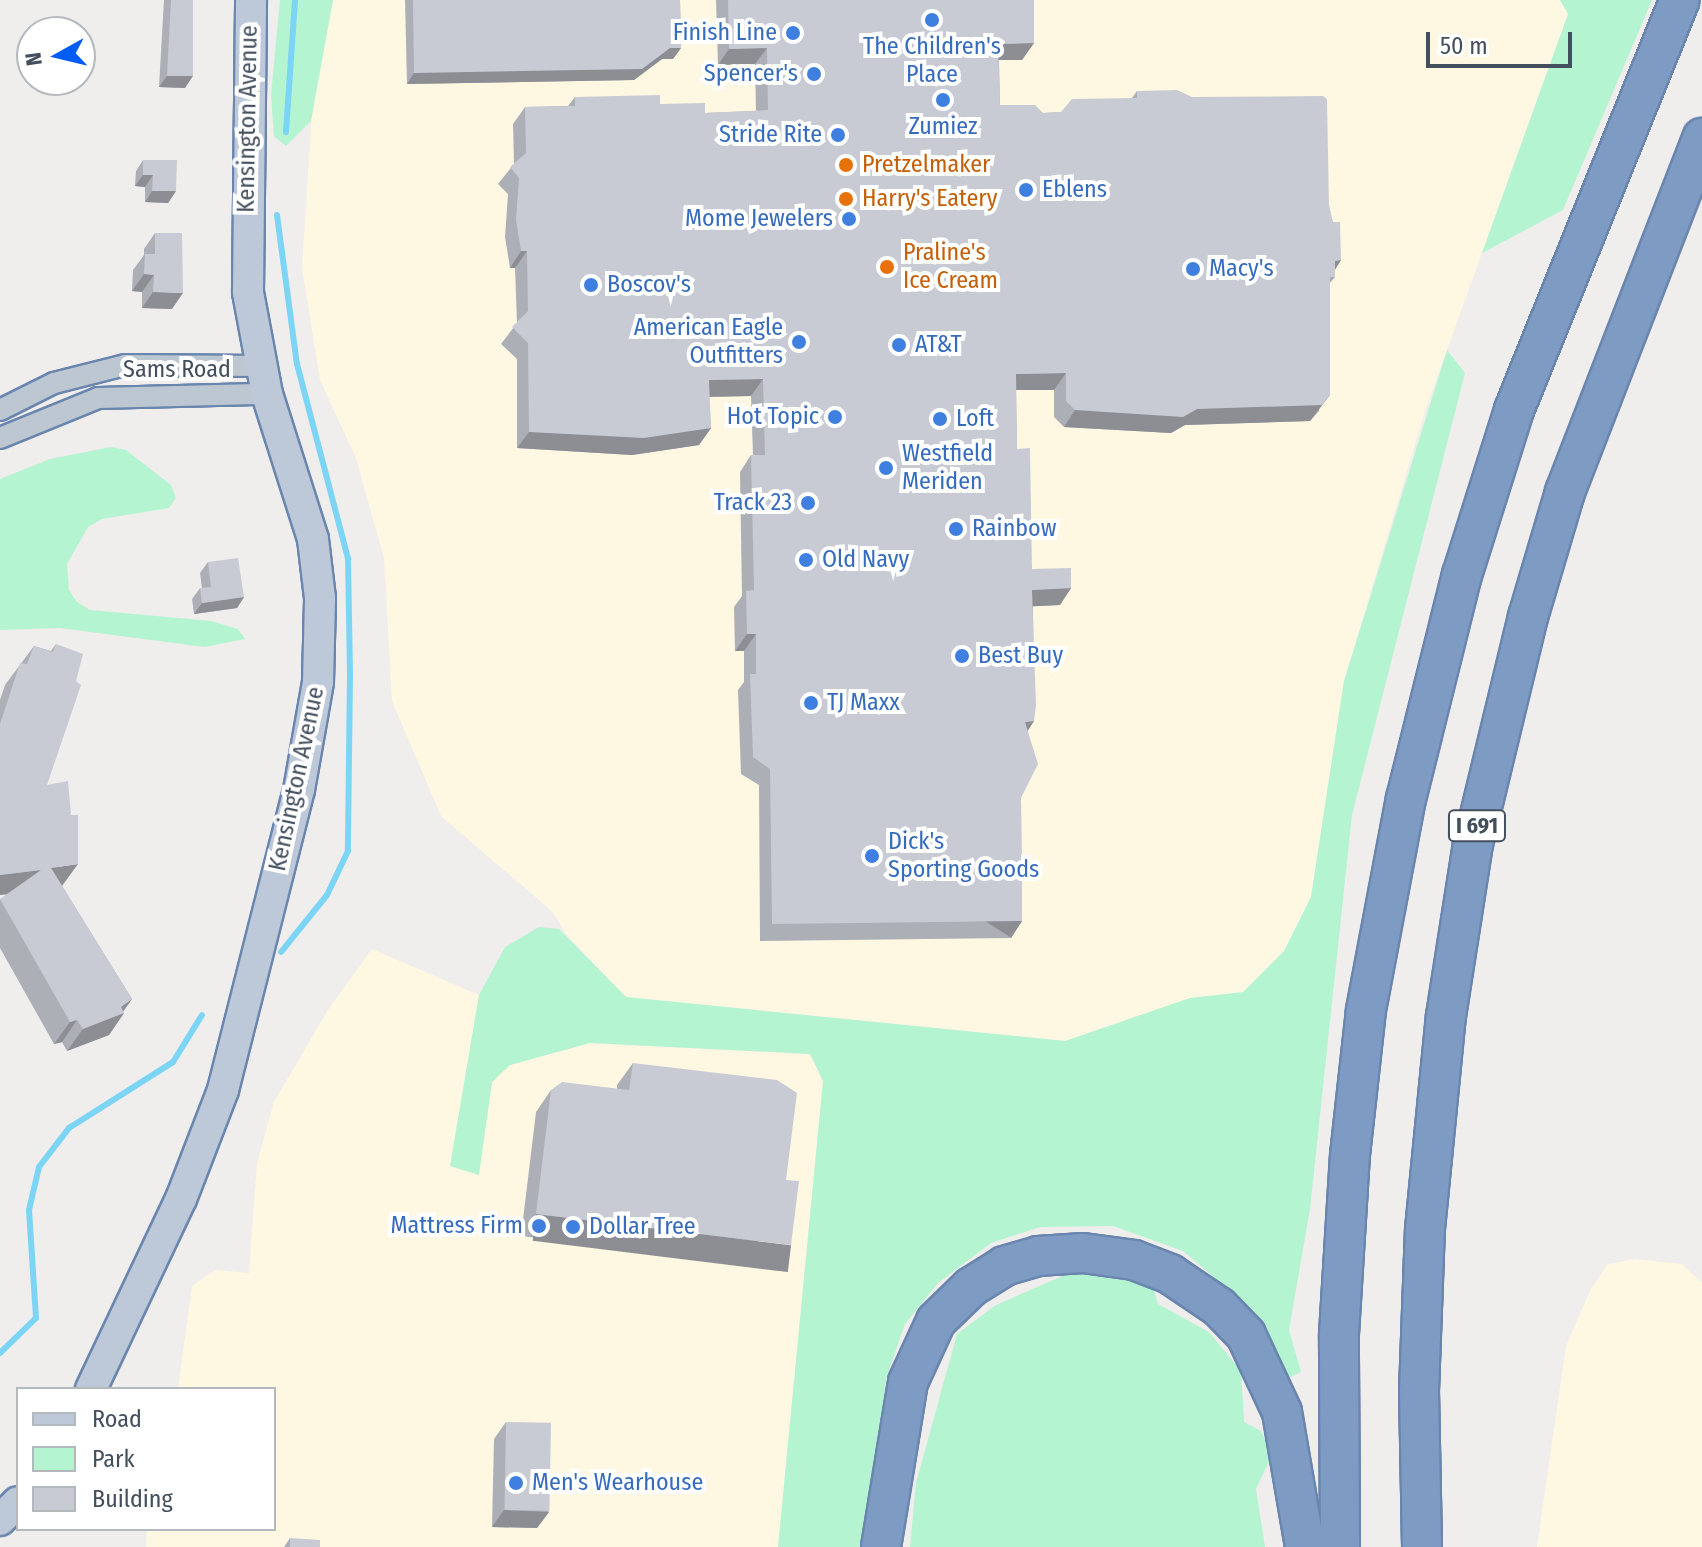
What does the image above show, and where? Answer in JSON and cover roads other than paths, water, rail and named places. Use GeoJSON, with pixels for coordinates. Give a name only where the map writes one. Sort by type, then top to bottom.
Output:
{"type":"FeatureCollection","features":[{"type":"Feature","properties":{"kind":"highway"},"geometry":{"type":"LineString","coordinates":[[1340,1547],[1339,1334],[1350,1155],[1366,1010],[1406,799],[1462,575],[1514,410],[1680,0]]}},
{"type":"Feature","properties":{"kind":"highway","name":"I 691"},"geometry":{"type":"LineString","coordinates":[[1422,1547],[1419,1370],[1425,1229],[1445,1028],[1473,844],[1528,617],[1565,492],[1702,138]]}},
{"type":"Feature","properties":{"kind":"highway"},"geometry":{"type":"LineString","coordinates":[[881,1547],[908,1382],[936,1321],[971,1287],[1004,1266],[1038,1256],[1083,1253],[1134,1260],[1170,1274],[1219,1307],[1246,1335],[1282,1412],[1305,1547]]}},
{"type":"Feature","properties":{"kind":"main road","name":"Kensington Avenue"},"geometry":{"type":"LineString","coordinates":[[92,1387],[181,1199],[223,1090],[311,731],[322,642],[315,552],[264,380],[245,246],[251,0]]}},
{"type":"Feature","properties":{"kind":"main road"},"geometry":{"type":"LineString","coordinates":[[0,1520],[16,1504]]}},
{"type":"Feature","properties":{"kind":"street","name":"Sams Road"},"geometry":{"type":"LineString","coordinates":[[0,410],[54,383],[125,365],[264,380]]}},
{"type":"Feature","properties":{"kind":"street","name":"Sams Road"},"geometry":{"type":"LineString","coordinates":[[0,438],[98,398],[264,380]]}},
{"type":"Feature","properties":{"kind":"waterway"},"geometry":{"type":"LineString","coordinates":[[286,132],[295,0]]}},
{"type":"Feature","properties":{"kind":"waterway"},"geometry":{"type":"LineString","coordinates":[[277,215],[297,364],[348,559],[350,675],[348,851],[327,895],[281,952]]}},
{"type":"Feature","properties":{"kind":"waterway"},"geometry":{"type":"LineString","coordinates":[[0,1353],[36,1318],[29,1210],[39,1167],[69,1128],[173,1062],[202,1015]]}},
{"type":"Feature","properties":{"kind":"place","name":"The Children's Place"},"geometry":{"type":"Point","coordinates":[932,20]}},
{"type":"Feature","properties":{"kind":"place","name":"Finish Line"},"geometry":{"type":"Point","coordinates":[793,33]}},
{"type":"Feature","properties":{"kind":"place","name":"Spencer's"},"geometry":{"type":"Point","coordinates":[814,74]}},
{"type":"Feature","properties":{"kind":"place","name":"Zumiez"},"geometry":{"type":"Point","coordinates":[943,100]}},
{"type":"Feature","properties":{"kind":"place","name":"Stride Rite"},"geometry":{"type":"Point","coordinates":[838,135]}},
{"type":"Feature","properties":{"kind":"place","name":"Pretzelmaker"},"geometry":{"type":"Point","coordinates":[846,165]}},
{"type":"Feature","properties":{"kind":"place","name":"Eblens"},"geometry":{"type":"Point","coordinates":[1026,190]}},
{"type":"Feature","properties":{"kind":"place","name":"Harry's Eatery"},"geometry":{"type":"Point","coordinates":[846,199]}},
{"type":"Feature","properties":{"kind":"place","name":"Mome Jewelers"},"geometry":{"type":"Point","coordinates":[849,219]}},
{"type":"Feature","properties":{"kind":"place","name":"Praline's Ice Cream"},"geometry":{"type":"Point","coordinates":[887,267]}},
{"type":"Feature","properties":{"kind":"place","name":"Macy's"},"geometry":{"type":"Point","coordinates":[1193,269]}},
{"type":"Feature","properties":{"kind":"place","name":"Boscov's"},"geometry":{"type":"Point","coordinates":[591,285]}},
{"type":"Feature","properties":{"kind":"place","name":"American Eagle Outfitters"},"geometry":{"type":"Point","coordinates":[799,342]}},
{"type":"Feature","properties":{"kind":"place","name":"AT&T"},"geometry":{"type":"Point","coordinates":[899,345]}},
{"type":"Feature","properties":{"kind":"place","name":"Hot Topic"},"geometry":{"type":"Point","coordinates":[835,417]}},
{"type":"Feature","properties":{"kind":"place","name":"Loft"},"geometry":{"type":"Point","coordinates":[940,419]}},
{"type":"Feature","properties":{"kind":"place","name":"Westfield Meriden"},"geometry":{"type":"Point","coordinates":[886,468]}},
{"type":"Feature","properties":{"kind":"place","name":"Track 23"},"geometry":{"type":"Point","coordinates":[808,503]}},
{"type":"Feature","properties":{"kind":"place","name":"Rainbow"},"geometry":{"type":"Point","coordinates":[956,529]}},
{"type":"Feature","properties":{"kind":"place","name":"Old Navy"},"geometry":{"type":"Point","coordinates":[806,560]}},
{"type":"Feature","properties":{"kind":"place","name":"Best Buy"},"geometry":{"type":"Point","coordinates":[962,656]}},
{"type":"Feature","properties":{"kind":"place","name":"TJ Maxx"},"geometry":{"type":"Point","coordinates":[811,703]}},
{"type":"Feature","properties":{"kind":"place","name":"Dick's Sporting Goods"},"geometry":{"type":"Point","coordinates":[872,856]}},
{"type":"Feature","properties":{"kind":"place","name":"Mattress Firm"},"geometry":{"type":"Point","coordinates":[539,1226]}},
{"type":"Feature","properties":{"kind":"place","name":"Dollar Tree"},"geometry":{"type":"Point","coordinates":[573,1227]}},
{"type":"Feature","properties":{"kind":"place","name":"Men's Wearhouse"},"geometry":{"type":"Point","coordinates":[516,1483]}}]}
